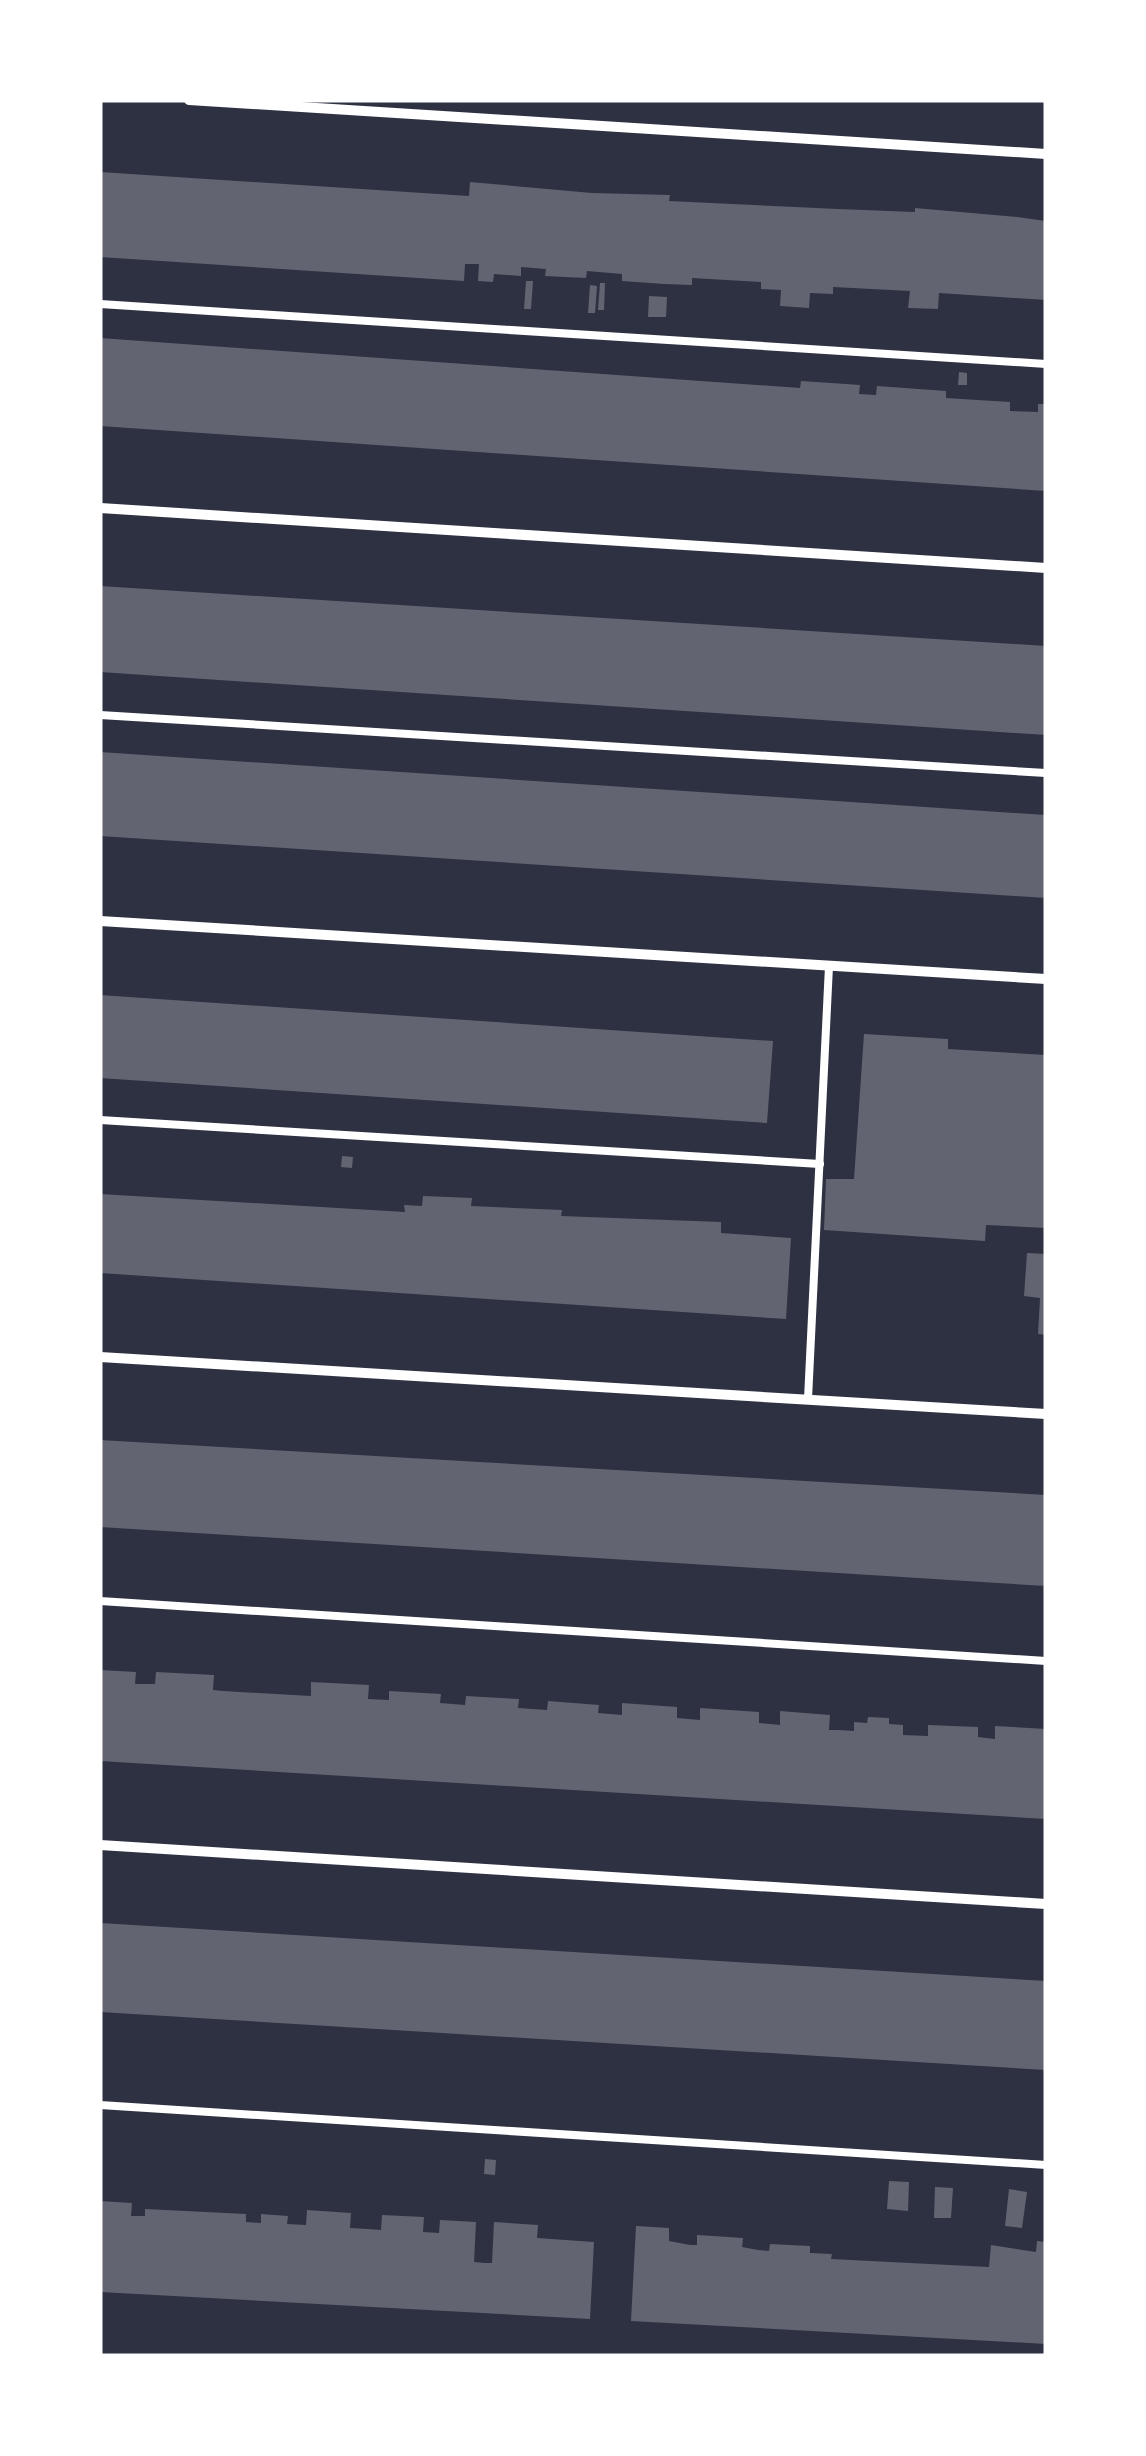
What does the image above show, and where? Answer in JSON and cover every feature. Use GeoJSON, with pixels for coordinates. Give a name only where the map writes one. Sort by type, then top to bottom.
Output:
{"type":"FeatureCollection","features":[{"type":"Feature","properties":{"kind":"street"},"geometry":{"type":"LineString","coordinates":[[189,100],[1046,154]]}},
{"type":"Feature","properties":{"kind":"street"},"geometry":{"type":"LineString","coordinates":[[100,508],[1046,568]]}},
{"type":"Feature","properties":{"kind":"street"},"geometry":{"type":"LineString","coordinates":[[100,921],[1046,980]]}},
{"type":"Feature","properties":{"kind":"street"},"geometry":{"type":"LineString","coordinates":[[100,1356],[1046,1414]]}},
{"type":"Feature","properties":{"kind":"street"},"geometry":{"type":"LineString","coordinates":[[100,1846],[1046,1904]]}},
{"type":"Feature","properties":{"kind":"lane"},"geometry":{"type":"LineString","coordinates":[[100,304],[1046,364]]}},
{"type":"Feature","properties":{"kind":"lane"},"geometry":{"type":"LineString","coordinates":[[100,715],[1046,773]]}},
{"type":"Feature","properties":{"kind":"lane"},"geometry":{"type":"LineString","coordinates":[[808,1399],[829,966]]}},
{"type":"Feature","properties":{"kind":"lane"},"geometry":{"type":"LineString","coordinates":[[100,1120],[820,1164]]}},
{"type":"Feature","properties":{"kind":"lane"},"geometry":{"type":"LineString","coordinates":[[100,1601],[1046,1660]]}},
{"type":"Feature","properties":{"kind":"lane"},"geometry":{"type":"LineString","coordinates":[[100,2105],[1046,2165]]}},
{"type":"Feature","properties":{"kind":"building"},"geometry":{"type":"Polygon","coordinates":[[[100,172],[469,196],[470,182],[592,193],[670,195],[669,201],[915,212],[915,208],[1017,217],[1046,221],[1046,300],[939,293],[938,309],[908,308],[910,291],[833,287],[833,294],[810,293],[809,308],[780,306],[781,290],[761,289],[761,282],[692,278],[692,285],[664,284],[622,281],[622,274],[587,271],[586,278],[545,276],[546,269],[521,267],[521,276],[494,274],[493,282],[478,281],[479,264],[465,264],[464,281],[100,257],[100,172]]]}},
{"type":"Feature","properties":{"kind":"building"},"geometry":{"type":"Polygon","coordinates":[[[526,281],[533,281],[531,309],[524,309],[526,281]]]}},
{"type":"Feature","properties":{"kind":"building"},"geometry":{"type":"Polygon","coordinates":[[[600,283],[605,283],[604,310],[598,310],[600,283]]]}},
{"type":"Feature","properties":{"kind":"building"},"geometry":{"type":"Polygon","coordinates":[[[590,285],[597,286],[595,313],[588,313],[590,285]]]}},
{"type":"Feature","properties":{"kind":"building"},"geometry":{"type":"Polygon","coordinates":[[[649,296],[667,297],[666,317],[648,317],[649,296]]]}},
{"type":"Feature","properties":{"kind":"building"},"geometry":{"type":"Polygon","coordinates":[[[100,338],[800,388],[801,381],[860,385],[859,394],[876,395],[877,386],[946,391],[946,398],[1010,402],[1010,411],[1038,412],[1038,404],[1046,404],[1046,491],[100,426],[100,338]]]}},
{"type":"Feature","properties":{"kind":"building"},"geometry":{"type":"Polygon","coordinates":[[[959,372],[967,373],[967,385],[958,385],[959,372]]]}},
{"type":"Feature","properties":{"kind":"building"},"geometry":{"type":"Polygon","coordinates":[[[100,586],[1046,646],[1046,735],[100,672],[100,586]]]}},
{"type":"Feature","properties":{"kind":"building"},"geometry":{"type":"Polygon","coordinates":[[[100,752],[1046,815],[1046,898],[100,836],[100,752]]]}},
{"type":"Feature","properties":{"kind":"building"},"geometry":{"type":"Polygon","coordinates":[[[100,995],[773,1041],[767,1123],[100,1078],[100,995]]]}},
{"type":"Feature","properties":{"kind":"building"},"geometry":{"type":"Polygon","coordinates":[[[864,1034],[948,1039],[948,1049],[1046,1055],[1046,1228],[986,1225],[985,1241],[824,1230],[826,1179],[854,1179],[864,1034]]]}},
{"type":"Feature","properties":{"kind":"building"},"geometry":{"type":"Polygon","coordinates":[[[342,1156],[353,1157],[352,1168],[341,1167],[342,1156]]]}},
{"type":"Feature","properties":{"kind":"building"},"geometry":{"type":"Polygon","coordinates":[[[100,1194],[405,1212],[404,1205],[422,1206],[423,1196],[472,1198],[471,1206],[562,1210],[561,1216],[721,1222],[721,1233],[791,1238],[786,1319],[100,1273],[100,1194]]]}},
{"type":"Feature","properties":{"kind":"building"},"geometry":{"type":"Polygon","coordinates":[[[1027,1253],[1046,1254],[1046,1335],[1038,1334],[1040,1298],[1024,1296],[1027,1253]]]}},
{"type":"Feature","properties":{"kind":"building"},"geometry":{"type":"Polygon","coordinates":[[[100,1440],[1046,1495],[1046,1586],[100,1527],[100,1440]]]}},
{"type":"Feature","properties":{"kind":"building"},"geometry":{"type":"Polygon","coordinates":[[[100,1670],[136,1672],[135,1684],[155,1684],[156,1672],[214,1675],[213,1690],[223,1691],[311,1696],[311,1682],[369,1685],[368,1699],[389,1700],[389,1691],[441,1694],[440,1703],[465,1705],[466,1696],[519,1699],[518,1708],[547,1710],[548,1701],[599,1705],[598,1713],[622,1715],[622,1703],[677,1707],[677,1718],[700,1720],[700,1708],[759,1712],[759,1723],[780,1725],[780,1711],[830,1715],[829,1730],[854,1731],[854,1722],[867,1723],[868,1717],[889,1718],[889,1724],[903,1725],[903,1735],[928,1736],[928,1725],[978,1727],[978,1737],[995,1739],[995,1726],[1046,1729],[1046,1819],[100,1761],[100,1670]]]}},
{"type":"Feature","properties":{"kind":"building"},"geometry":{"type":"Polygon","coordinates":[[[100,1923],[1046,1981],[1046,2070],[100,2012],[100,1923]]]}},
{"type":"Feature","properties":{"kind":"building"},"geometry":{"type":"Polygon","coordinates":[[[485,2159],[496,2160],[495,2175],[484,2174],[485,2159]]]}},
{"type":"Feature","properties":{"kind":"building"},"geometry":{"type":"Polygon","coordinates":[[[889,2181],[909,2182],[908,2211],[887,2209],[889,2181]]]}},
{"type":"Feature","properties":{"kind":"building"},"geometry":{"type":"Polygon","coordinates":[[[935,2187],[953,2188],[951,2218],[934,2218],[935,2187]]]}},
{"type":"Feature","properties":{"kind":"building"},"geometry":{"type":"Polygon","coordinates":[[[1009,2189],[1027,2192],[1022,2228],[1005,2226],[1009,2189]]]}},
{"type":"Feature","properties":{"kind":"building"},"geometry":{"type":"Polygon","coordinates":[[[100,2201],[132,2203],[131,2216],[145,2216],[145,2209],[246,2214],[246,2222],[261,2223],[261,2214],[288,2216],[287,2224],[306,2225],[307,2210],[351,2213],[350,2228],[381,2230],[382,2215],[424,2217],[423,2232],[439,2233],[440,2220],[476,2222],[474,2262],[485,2263],[492,2263],[494,2222],[538,2225],[537,2238],[594,2242],[590,2319],[100,2292],[100,2201]]]}},
{"type":"Feature","properties":{"kind":"building"},"geometry":{"type":"Polygon","coordinates":[[[636,2226],[669,2228],[669,2241],[690,2245],[697,2245],[697,2235],[743,2238],[742,2247],[769,2251],[770,2244],[810,2246],[810,2253],[832,2254],[831,2259],[989,2267],[991,2245],[1036,2252],[1037,2241],[1046,2242],[1046,2344],[631,2321],[636,2226]]]}}]}
